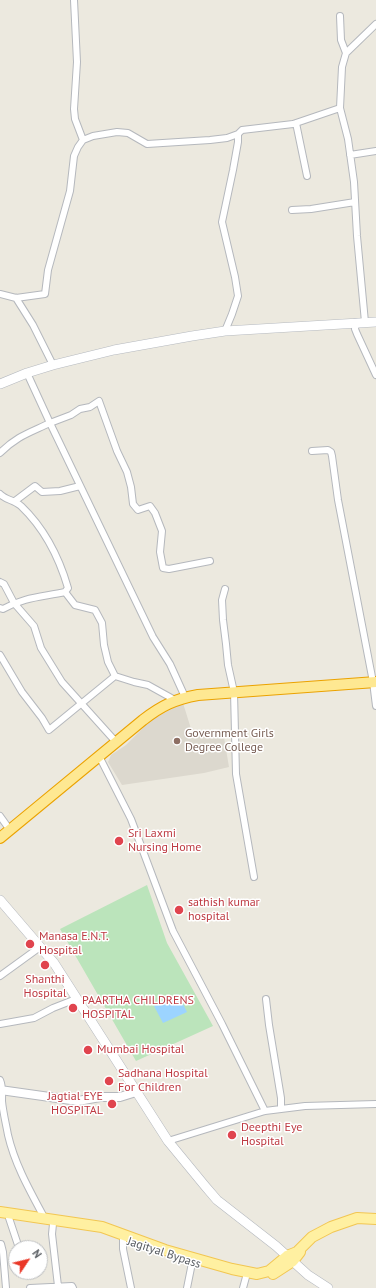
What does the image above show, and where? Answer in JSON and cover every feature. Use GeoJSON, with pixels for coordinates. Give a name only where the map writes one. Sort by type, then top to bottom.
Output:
{"type":"FeatureCollection","features":[{"type":"Feature","properties":{"kind":"highway"},"geometry":{"type":"LineString","coordinates":[[0,838],[157,709],[175,700],[185,697],[234,692],[375,682]]}},
{"type":"Feature","properties":{"kind":"main road"},"geometry":{"type":"LineString","coordinates":[[0,384],[27,373],[53,365],[114,350],[225,331],[376,322]]}},
{"type":"Feature","properties":{"kind":"main road"},"geometry":{"type":"LineString","coordinates":[[0,900],[54,963],[168,1142],[217,1200],[308,1275],[327,1288]]}},
{"type":"Feature","properties":{"kind":"main road","name":"Jagityal Bypass"},"geometry":{"type":"LineString","coordinates":[[3,1216],[102,1227],[165,1250],[250,1274],[269,1271],[290,1259]]}},
{"type":"Feature","properties":{"kind":"main road","name":"Jagityal Bypass"},"geometry":{"type":"LineString","coordinates":[[49,1222],[103,1232],[192,1263],[253,1280],[262,1280],[270,1277],[312,1237],[331,1227],[357,1218],[376,1219]]}},
{"type":"Feature","properties":{"kind":"street"},"geometry":{"type":"LineString","coordinates":[[74,0],[74,30],[77,62],[74,109],[75,119],[83,140]]}},
{"type":"Feature","properties":{"kind":"street"},"geometry":{"type":"LineString","coordinates":[[340,16],[341,40],[346,53]]}},
{"type":"Feature","properties":{"kind":"street"},"geometry":{"type":"LineString","coordinates":[[374,26],[346,53],[342,67],[340,108],[348,139],[356,202],[361,322],[356,329],[376,375]]}},
{"type":"Feature","properties":{"kind":"street"},"geometry":{"type":"LineString","coordinates":[[374,26],[376,35]]}},
{"type":"Feature","properties":{"kind":"street"},"geometry":{"type":"LineString","coordinates":[[0,294],[16,298],[45,294],[48,270],[70,191],[74,156],[78,146],[83,140],[93,136],[117,132],[128,133],[147,144],[227,138],[238,134],[242,130],[296,123],[340,108]]}},
{"type":"Feature","properties":{"kind":"street"},"geometry":{"type":"LineString","coordinates":[[296,123],[307,176]]}},
{"type":"Feature","properties":{"kind":"street"},"geometry":{"type":"LineString","coordinates":[[225,331],[238,296],[235,276],[222,222],[233,170],[238,134]]}},
{"type":"Feature","properties":{"kind":"street"},"geometry":{"type":"LineString","coordinates":[[350,155],[376,151]]}},
{"type":"Feature","properties":{"kind":"street"},"geometry":{"type":"LineString","coordinates":[[292,210],[311,209],[356,202]]}},
{"type":"Feature","properties":{"kind":"street"},"geometry":{"type":"LineString","coordinates":[[16,298],[33,325],[53,365]]}},
{"type":"Feature","properties":{"kind":"street"},"geometry":{"type":"LineString","coordinates":[[27,373],[153,637],[170,664],[185,697]]}},
{"type":"Feature","properties":{"kind":"street"},"geometry":{"type":"LineString","coordinates":[[0,453],[21,435],[71,415],[80,409],[90,407],[99,401],[117,451],[127,472],[133,504],[138,510],[150,506],[155,513],[162,531],[160,552],[163,568],[169,569],[210,561]]}},
{"type":"Feature","properties":{"kind":"street"},"geometry":{"type":"LineString","coordinates":[[312,451],[328,450],[331,452],[338,500],[375,682],[376,706]]}},
{"type":"Feature","properties":{"kind":"street"},"geometry":{"type":"LineString","coordinates":[[15,501],[35,486],[42,492],[60,491],[80,486]]}},
{"type":"Feature","properties":{"kind":"street"},"geometry":{"type":"LineString","coordinates":[[0,494],[3,498],[15,501],[36,523],[47,539],[64,575],[68,588],[65,592],[45,597],[29,598],[14,603],[3,609],[0,608]]}},
{"type":"Feature","properties":{"kind":"street"},"geometry":{"type":"LineString","coordinates":[[0,582],[4,584],[14,603],[34,626],[41,648],[62,682],[116,742]]}},
{"type":"Feature","properties":{"kind":"street"},"geometry":{"type":"LineString","coordinates":[[225,589],[222,600],[222,620],[228,665],[234,692],[236,774],[254,877]]}},
{"type":"Feature","properties":{"kind":"street"},"geometry":{"type":"LineString","coordinates":[[65,592],[75,605],[95,610],[102,623],[104,644],[108,662],[115,676],[148,685],[175,700]]}},
{"type":"Feature","properties":{"kind":"street"},"geometry":{"type":"LineString","coordinates":[[0,655],[22,692],[42,718],[49,730],[115,676]]}},
{"type":"Feature","properties":{"kind":"street"},"geometry":{"type":"LineString","coordinates":[[99,756],[130,819],[173,932],[222,1024],[265,1112]]}},
{"type":"Feature","properties":{"kind":"street"},"geometry":{"type":"LineString","coordinates":[[0,816],[10,830]]}},
{"type":"Feature","properties":{"kind":"street"},"geometry":{"type":"LineString","coordinates":[[0,976],[40,947]]}},
{"type":"Feature","properties":{"kind":"street"},"geometry":{"type":"LineString","coordinates":[[0,1024],[34,1018],[52,1008],[76,999]]}},
{"type":"Feature","properties":{"kind":"street"},"geometry":{"type":"LineString","coordinates":[[266,999],[281,1098],[281,1109]]}},
{"type":"Feature","properties":{"kind":"street"},"geometry":{"type":"LineString","coordinates":[[0,1080],[4,1114],[15,1160],[23,1180],[49,1222],[52,1234],[58,1286]]}},
{"type":"Feature","properties":{"kind":"street"},"geometry":{"type":"LineString","coordinates":[[1,1090],[78,1101],[100,1097],[120,1097],[136,1092]]}},
{"type":"Feature","properties":{"kind":"street"},"geometry":{"type":"LineString","coordinates":[[168,1142],[265,1112],[281,1109],[305,1106],[376,1104]]}},
{"type":"Feature","properties":{"kind":"street"},"geometry":{"type":"LineString","coordinates":[[3,1216],[15,1240]]}},
{"type":"Feature","properties":{"kind":"street"},"geometry":{"type":"LineString","coordinates":[[124,1239],[123,1249],[131,1288]]}},
{"type":"Feature","properties":{"kind":"street"},"geometry":{"type":"LineString","coordinates":[[0,1244],[3,1252],[6,1288]]}},
{"type":"Feature","properties":{"kind":"street"},"geometry":{"type":"LineString","coordinates":[[187,1288],[192,1263]]}},
{"type":"Feature","properties":{"kind":"street"},"geometry":{"type":"LineString","coordinates":[[243,1288],[246,1278]]}},
{"type":"Feature","properties":{"kind":"street"},"geometry":{"type":"LineString","coordinates":[[30,1288],[72,1286],[73,1288]]}},
{"type":"Feature","properties":{"kind":"shaded area","name":"Government Girls Degree College"},"geometry":{"type":"Polygon","coordinates":[[[183,703],[192,732],[224,737],[229,767],[204,773],[122,785],[108,762],[111,755],[126,745],[151,720],[183,703]]]}},
{"type":"Feature","properties":{"kind":"green space"},"geometry":{"type":"Polygon","coordinates":[[[147,885],[167,943],[213,1026],[136,1061],[60,929],[147,885]]]}},
{"type":"Feature","properties":{"kind":"water"},"geometry":{"type":"Polygon","coordinates":[[[178,994],[187,1012],[163,1023],[154,1006],[178,994]]]}},
{"type":"Feature","properties":{"kind":"place","name":"Government Girls Degree College"},"geometry":{"type":"Point","coordinates":[177,741]}},
{"type":"Feature","properties":{"kind":"place","name":"Sri Laxmi Nursing Home"},"geometry":{"type":"Point","coordinates":[119,841]}},
{"type":"Feature","properties":{"kind":"place","name":"sathish kumar hospital"},"geometry":{"type":"Point","coordinates":[179,910]}},
{"type":"Feature","properties":{"kind":"place","name":"Manasa E.N.T. Hospital"},"geometry":{"type":"Point","coordinates":[30,944]}},
{"type":"Feature","properties":{"kind":"place","name":"Shanthi Hospital"},"geometry":{"type":"Point","coordinates":[45,965]}},
{"type":"Feature","properties":{"kind":"place","name":"PAARTHA CHILDRENS HOSPITAL"},"geometry":{"type":"Point","coordinates":[73,1008]}},
{"type":"Feature","properties":{"kind":"place","name":"Mumbai Hospital"},"geometry":{"type":"Point","coordinates":[88,1050]}},
{"type":"Feature","properties":{"kind":"place","name":"Sadhana Hospital For Children"},"geometry":{"type":"Point","coordinates":[109,1081]}},
{"type":"Feature","properties":{"kind":"place","name":"Jagtial EYE HOSPITAL"},"geometry":{"type":"Point","coordinates":[112,1104]}},
{"type":"Feature","properties":{"kind":"place","name":"Deepthi Eye Hospital"},"geometry":{"type":"Point","coordinates":[232,1135]}}]}
